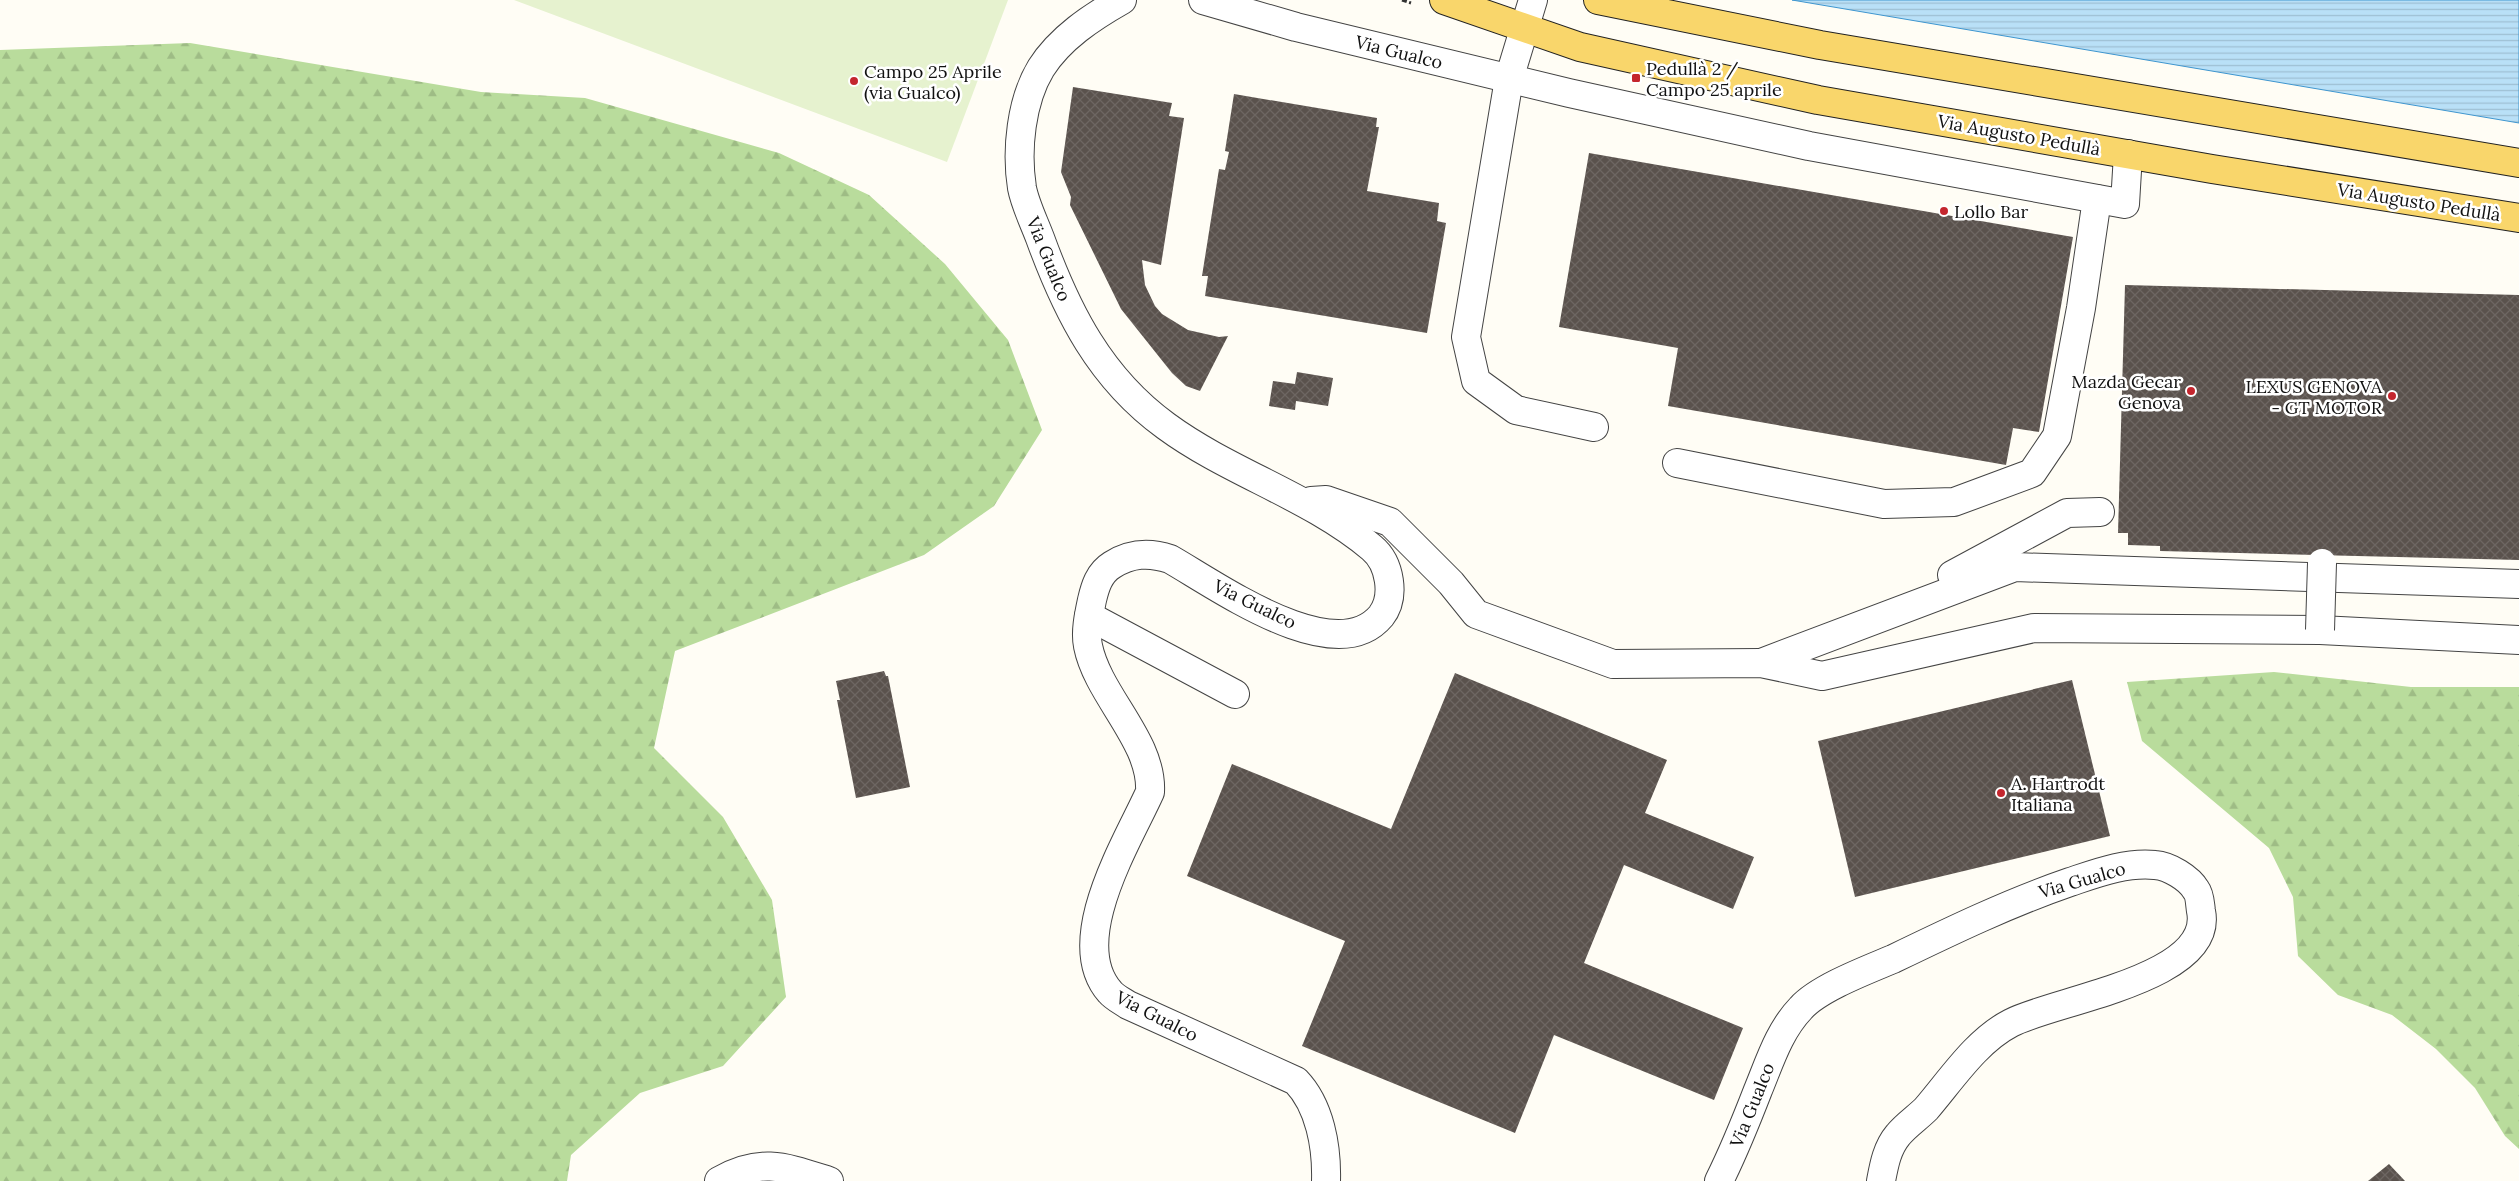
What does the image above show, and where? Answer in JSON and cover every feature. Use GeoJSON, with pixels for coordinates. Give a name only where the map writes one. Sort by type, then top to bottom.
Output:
{"type":"FeatureCollection","features":[{"type":"Feature","properties":{"kind":"main road","name":"Via Augusto Pedullà"},"geometry":{"type":"LineString","coordinates":[[1444,0],[1580,47],[1818,100],[2128,154],[2519,218]]}},
{"type":"Feature","properties":{"kind":"main road"},"geometry":{"type":"LineString","coordinates":[[1598,0],[1820,45],[2519,163]]}},
{"type":"Feature","properties":{"kind":"street","name":"Via Gualco"},"geometry":{"type":"LineString","coordinates":[[1122,0],[1099,13],[1066,38],[1041,68],[1027,100],[1019,152],[1022,189],[1053,272],[1072,315],[1087,341],[1125,390],[1166,426],[1216,456],[1304,502],[1374,549],[1386,565],[1389,594],[1383,614],[1373,623],[1354,634],[1335,635],[1309,630],[1272,616],[1170,559],[1153,553],[1122,558],[1108,567],[1099,578],[1088,616],[1088,646],[1107,691],[1143,754],[1151,777],[1150,792],[1104,892],[1094,941],[1100,977],[1110,992],[1128,1005],[1296,1081],[1306,1092],[1322,1135],[1326,1181]]}},
{"type":"Feature","properties":{"kind":"street","name":"Via Gualco"},"geometry":{"type":"LineString","coordinates":[[1203,0],[1296,27],[1509,79]]}},
{"type":"Feature","properties":{"kind":"street"},"geometry":{"type":"LineString","coordinates":[[1533,0],[1509,79],[1466,337],[1476,380],[1516,410],[1594,426]]}},
{"type":"Feature","properties":{"kind":"street"},"geometry":{"type":"LineString","coordinates":[[1509,79],[1809,146],[2125,204],[2128,154]]}},
{"type":"Feature","properties":{"kind":"street"},"geometry":{"type":"LineString","coordinates":[[1676,463],[1884,504],[1954,502],[2032,473],[2057,436],[2082,308],[2097,199]]}},
{"type":"Feature","properties":{"kind":"street"},"geometry":{"type":"LineString","coordinates":[[1304,502],[1326,500],[1390,522],[1450,583],[1476,614],[1613,664],[1761,662],[1822,676],[2034,628],[2320,630],[2519,640]]}},
{"type":"Feature","properties":{"kind":"street"},"geometry":{"type":"LineString","coordinates":[[1863,624],[2067,513],[2100,512]]}},
{"type":"Feature","properties":{"kind":"street"},"geometry":{"type":"LineString","coordinates":[[2320,630],[2322,563]]}},
{"type":"Feature","properties":{"kind":"street"},"geometry":{"type":"LineString","coordinates":[[1761,662],[2015,567],[2519,584]]}},
{"type":"Feature","properties":{"kind":"street"},"geometry":{"type":"LineString","coordinates":[[1088,616],[1234,694]]}},
{"type":"Feature","properties":{"kind":"street","name":"Via Gualco"},"geometry":{"type":"LineString","coordinates":[[1719,1181],[1735,1148],[1780,1035],[1802,1006],[1833,986],[2023,898],[2101,871],[2137,865],[2158,864],[2180,874],[2197,891],[2203,919],[2195,943],[2178,961],[2148,976],[2093,995],[2046,1008],[2009,1023],[1980,1047],[1923,1112],[1897,1136],[1885,1159],[1881,1181]]}},
{"type":"Feature","properties":{"kind":"street"},"geometry":{"type":"LineString","coordinates":[[719,1181],[738,1170],[770,1165],[829,1181]]}},
{"type":"Feature","properties":{"kind":"green space","name":"Campo 25 Aprile (via Gualco)"},"geometry":{"type":"Polygon","coordinates":[[[514,0],[1008,0],[947,162],[514,0]]]}},
{"type":"Feature","properties":{"kind":"green space"},"geometry":{"type":"Polygon","coordinates":[[[190,43],[481,92],[585,98],[779,153],[869,195],[945,264],[1008,340],[1042,430],[994,506],[924,555],[675,651],[654,748],[723,817],[772,900],[786,997],[723,1066],[640,1093],[571,1155],[567,1181],[0,1181],[0,50],[190,43]]]}},
{"type":"Feature","properties":{"kind":"green space"},"geometry":{"type":"Polygon","coordinates":[[[2274,672],[2411,687],[2519,687],[2519,1149],[2505,1136],[2475,1088],[2436,1049],[2392,1015],[2338,995],[2298,956],[2293,897],[2269,848],[2142,741],[2127,682],[2274,672]]]}},
{"type":"Feature","properties":{"kind":"water"},"geometry":{"type":"Polygon","coordinates":[[[1792,0],[2519,0],[2519,123],[1792,0]]]}},
{"type":"Feature","properties":{"kind":"building"},"geometry":{"type":"Polygon","coordinates":[[[1073,87],[1172,103],[1169,116],[1184,118],[1161,265],[1142,260],[1145,285],[1155,306],[1162,314],[1188,330],[1219,337],[1228,336],[1200,391],[1186,386],[1172,373],[1121,309],[1070,205],[1071,197],[1061,172],[1073,87]]]}},
{"type":"Feature","properties":{"kind":"building"},"geometry":{"type":"Polygon","coordinates":[[[1234,94],[1377,118],[1376,127],[1379,127],[1367,191],[1439,203],[1437,221],[1446,223],[1427,333],[1205,296],[1208,276],[1202,276],[1219,169],[1225,170],[1229,152],[1225,151],[1234,94]]]}},
{"type":"Feature","properties":{"kind":"building"},"geometry":{"type":"Polygon","coordinates":[[[1589,153],[2073,237],[2039,432],[2013,428],[2006,465],[1668,406],[1678,348],[1559,327],[1589,153]]]}},
{"type":"Feature","properties":{"kind":"building"},"geometry":{"type":"Polygon","coordinates":[[[2125,285],[2519,295],[2519,560],[2160,551],[2160,546],[2128,545],[2128,533],[2118,533],[2125,285]]]}},
{"type":"Feature","properties":{"kind":"building"},"geometry":{"type":"Polygon","coordinates":[[[1297,372],[1333,378],[1328,406],[1296,401],[1295,410],[1269,406],[1273,381],[1295,384],[1297,372]]]}},
{"type":"Feature","properties":{"kind":"building"},"geometry":{"type":"Polygon","coordinates":[[[884,671],[886,676],[888,676],[910,787],[856,798],[837,700],[840,700],[836,681],[884,671]]]}},
{"type":"Feature","properties":{"kind":"building"},"geometry":{"type":"Polygon","coordinates":[[[1455,673],[1667,760],[1645,813],[1754,857],[1733,909],[1624,865],[1584,963],[1743,1028],[1714,1100],[1554,1035],[1515,1133],[1302,1046],[1345,941],[1187,876],[1232,764],[1391,829],[1455,673]]]}},
{"type":"Feature","properties":{"kind":"building"},"geometry":{"type":"Polygon","coordinates":[[[2072,680],[2110,836],[1855,897],[1818,741],[2072,680]]]}},
{"type":"Feature","properties":{"kind":"building"},"geometry":{"type":"Polygon","coordinates":[[[2389,1164],[2405,1181],[2368,1181],[2389,1164]]]}},
{"type":"Feature","properties":{"kind":"place","name":"Pedullà 2 / Campo 25 aprile"},"geometry":{"type":"Point","coordinates":[1636,78]}},
{"type":"Feature","properties":{"kind":"place","name":"Campo 25 Aprile (via Gualco)"},"geometry":{"type":"Point","coordinates":[854,81]}},
{"type":"Feature","properties":{"kind":"place","name":"Lollo Bar"},"geometry":{"type":"Point","coordinates":[1944,211]}},
{"type":"Feature","properties":{"kind":"place","name":"Mazda Gecar Genova"},"geometry":{"type":"Point","coordinates":[2191,391]}},
{"type":"Feature","properties":{"kind":"place","name":"LEXUS GENOVA - GT MOTOR"},"geometry":{"type":"Point","coordinates":[2392,396]}},
{"type":"Feature","properties":{"kind":"place","name":"A. Hartrodt Italiana"},"geometry":{"type":"Point","coordinates":[2001,793]}}]}
